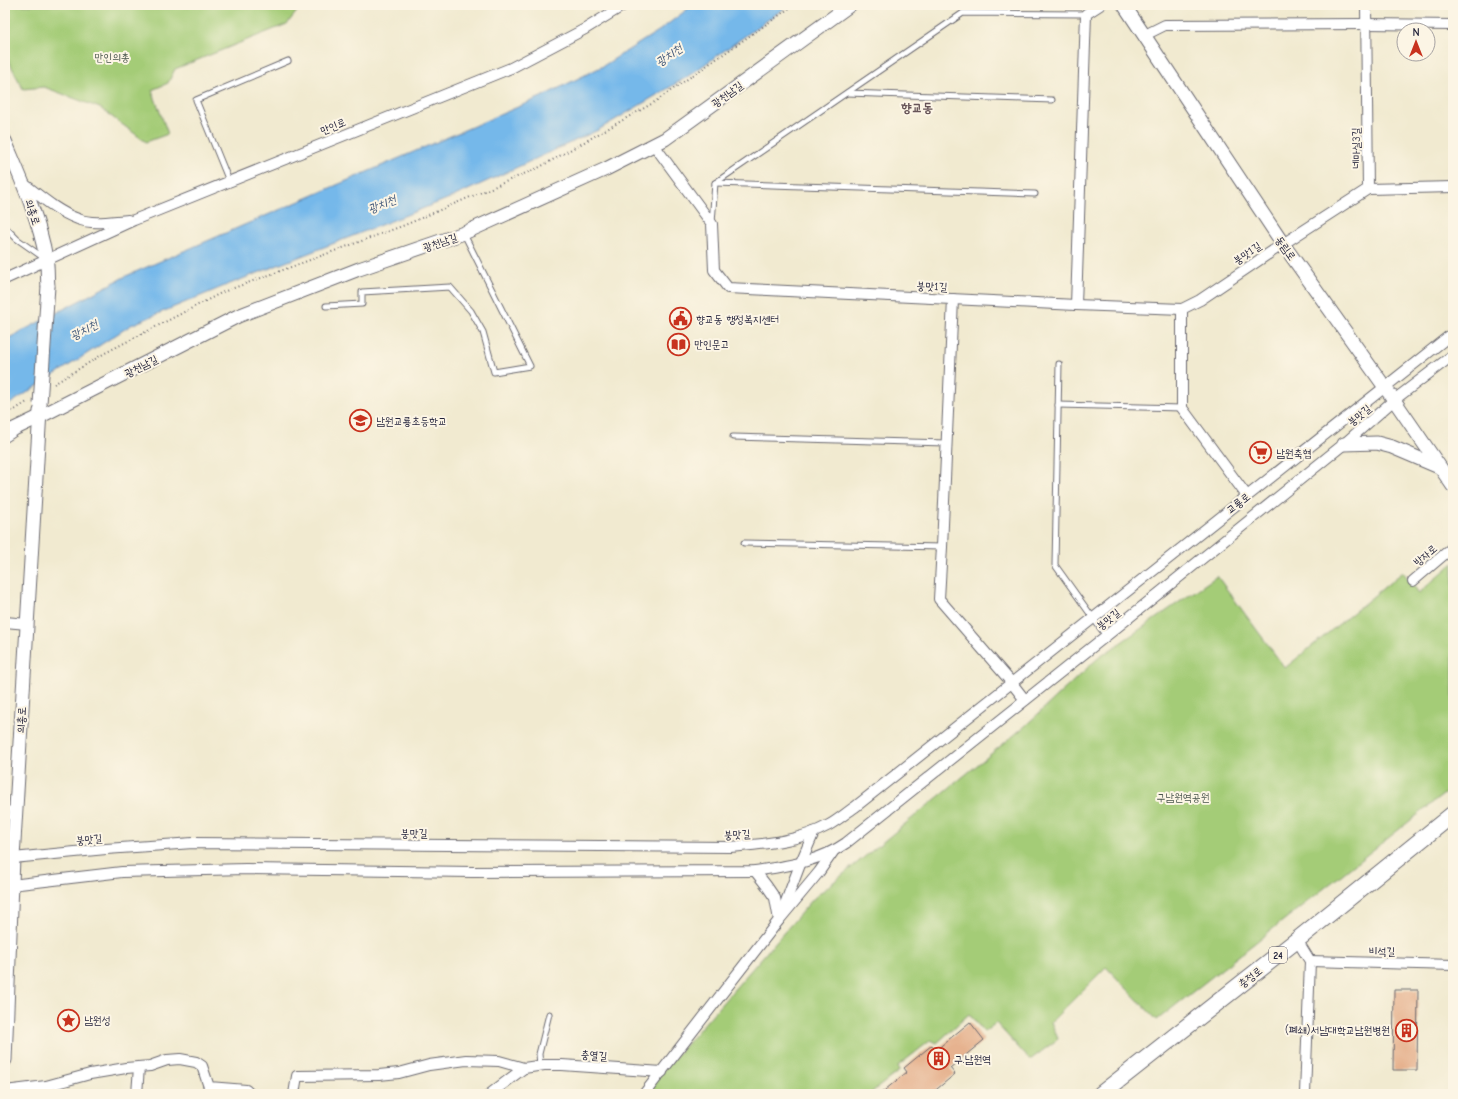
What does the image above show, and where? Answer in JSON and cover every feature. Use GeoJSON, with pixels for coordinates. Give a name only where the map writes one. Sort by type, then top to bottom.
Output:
{"type":"FeatureCollection","features":[{"type":"Feature","properties":{"kind":"main road","name":"충정로"},"geometry":{"type":"LineString","coordinates":[[1101,1094],[1297,940],[1453,814]]}},
{"type":"Feature","properties":{"kind":"street","name":"만인로"},"geometry":{"type":"LineString","coordinates":[[5,278],[134,220],[511,68],[585,29],[624,5]]}},
{"type":"Feature","properties":{"kind":"street","name":"광천남길"},"geometry":{"type":"LineString","coordinates":[[5,434],[14,429],[36,408],[238,316],[359,269],[464,233],[606,169],[654,145],[665,139],[850,5]]}},
{"type":"Feature","properties":{"kind":"street"},"geometry":{"type":"LineString","coordinates":[[1076,305],[1086,14],[1100,5]]}},
{"type":"Feature","properties":{"kind":"street","name":"동림로"},"geometry":{"type":"LineString","coordinates":[[1124,5],[1282,244],[1385,387],[1453,486]]}},
{"type":"Feature","properties":{"kind":"street","name":"네마실3길"},"geometry":{"type":"LineString","coordinates":[[1366,5],[1368,189]]}},
{"type":"Feature","properties":{"kind":"street"},"geometry":{"type":"LineString","coordinates":[[1145,35],[1165,25],[1453,25]]}},
{"type":"Feature","properties":{"kind":"street","name":"의총로"},"geometry":{"type":"LineString","coordinates":[[5,142],[23,183],[37,223],[47,259],[48,286],[36,408],[27,624],[10,809],[8,886],[9,966],[5,1060]]}},
{"type":"Feature","properties":{"kind":"street"},"geometry":{"type":"LineString","coordinates":[[654,145],[712,224]]}},
{"type":"Feature","properties":{"kind":"street"},"geometry":{"type":"LineString","coordinates":[[23,183],[63,212],[79,220],[99,222],[134,220]]}},
{"type":"Feature","properties":{"kind":"street"},"geometry":{"type":"LineString","coordinates":[[1282,244],[1368,189],[1453,188]]}},
{"type":"Feature","properties":{"kind":"street","name":"붕맛1길"},"geometry":{"type":"LineString","coordinates":[[712,224],[714,270],[728,288],[1182,309],[1200,300],[1282,244]]}},
{"type":"Feature","properties":{"kind":"street"},"geometry":{"type":"LineString","coordinates":[[953,299],[942,547],[938,599],[1025,700]]}},
{"type":"Feature","properties":{"kind":"street"},"geometry":{"type":"LineString","coordinates":[[1182,309],[1182,408],[1246,496]]}},
{"type":"Feature","properties":{"kind":"street","name":"교룡로"},"geometry":{"type":"LineString","coordinates":[[1092,619],[1453,334]]}},
{"type":"Feature","properties":{"kind":"street","name":"붕맛길"},"geometry":{"type":"LineString","coordinates":[[644,1094],[779,920],[834,852],[1106,636],[1344,444],[1394,400],[1453,355]]}},
{"type":"Feature","properties":{"kind":"street"},"geometry":{"type":"LineString","coordinates":[[1344,444],[1377,443],[1392,447],[1439,467]]}},
{"type":"Feature","properties":{"kind":"street","name":"방자로"},"geometry":{"type":"LineString","coordinates":[[1413,580],[1453,547]]}},
{"type":"Feature","properties":{"kind":"street","name":"붕맛길"},"geometry":{"type":"LineString","coordinates":[[9,859],[106,849],[193,843],[730,847],[772,844],[799,838],[814,832],[830,824],[855,807],[1092,619]]}},
{"type":"Feature","properties":{"kind":"street"},"geometry":{"type":"LineString","coordinates":[[5,622],[27,624]]}},
{"type":"Feature","properties":{"kind":"street","name":"붕맛길"},"geometry":{"type":"LineString","coordinates":[[779,920],[814,832]]}},
{"type":"Feature","properties":{"kind":"street","name":"붕맛길"},"geometry":{"type":"LineString","coordinates":[[8,886],[122,872],[246,869],[473,872],[755,871],[783,867],[819,858],[834,852]]}},
{"type":"Feature","properties":{"kind":"street"},"geometry":{"type":"LineString","coordinates":[[755,871],[775,898],[779,920]]}},
{"type":"Feature","properties":{"kind":"street"},"geometry":{"type":"LineString","coordinates":[[1297,940],[1310,961],[1305,1094]]}},
{"type":"Feature","properties":{"kind":"street"},"geometry":{"type":"LineString","coordinates":[[5,951],[9,966]]}},
{"type":"Feature","properties":{"kind":"street","name":"비석길"},"geometry":{"type":"LineString","coordinates":[[1310,961],[1453,965]]}},
{"type":"Feature","properties":{"kind":"street"},"geometry":{"type":"LineString","coordinates":[[5,1091],[46,1086],[90,1074],[150,1066],[167,1060],[180,1059],[196,1062],[202,1066],[209,1087],[246,1090],[250,1094]]}},
{"type":"Feature","properties":{"kind":"street"},"geometry":{"type":"LineString","coordinates":[[294,1094],[297,1076],[379,1075],[399,1073],[429,1065],[466,1060],[499,1061],[524,1068]]}},
{"type":"Feature","properties":{"kind":"street","name":"충열길"},"geometry":{"type":"LineString","coordinates":[[524,1068],[540,1065],[562,1065],[662,1072]]}},
{"type":"Feature","properties":{"kind":"street"},"geometry":{"type":"LineString","coordinates":[[137,1094],[139,1067]]}},
{"type":"Feature","properties":{"kind":"street"},"geometry":{"type":"LineString","coordinates":[[490,1094],[524,1068]]}},
{"type":"Feature","properties":{"kind":"lane"},"geometry":{"type":"LineString","coordinates":[[715,183],[963,13],[1086,14]]}},
{"type":"Feature","properties":{"kind":"lane"},"geometry":{"type":"LineString","coordinates":[[229,181],[196,100],[288,62]]}},
{"type":"Feature","properties":{"kind":"lane"},"geometry":{"type":"LineString","coordinates":[[847,93],[1052,100]]}},
{"type":"Feature","properties":{"kind":"lane"},"geometry":{"type":"LineString","coordinates":[[715,183],[1035,194]]}},
{"type":"Feature","properties":{"kind":"lane"},"geometry":{"type":"LineString","coordinates":[[712,224],[715,183]]}},
{"type":"Feature","properties":{"kind":"lane"},"geometry":{"type":"LineString","coordinates":[[5,227],[17,240],[47,259]]}},
{"type":"Feature","properties":{"kind":"lane"},"geometry":{"type":"LineString","coordinates":[[326,306],[362,304],[362,292],[450,287],[470,311],[483,332],[494,372],[530,366],[464,233]]}},
{"type":"Feature","properties":{"kind":"lane"},"geometry":{"type":"LineString","coordinates":[[1059,364],[1055,565],[1092,619],[1106,636]]}},
{"type":"Feature","properties":{"kind":"lane"},"geometry":{"type":"LineString","coordinates":[[1058,405],[1182,408]]}},
{"type":"Feature","properties":{"kind":"lane"},"geometry":{"type":"LineString","coordinates":[[733,437],[946,443]]}},
{"type":"Feature","properties":{"kind":"lane"},"geometry":{"type":"LineString","coordinates":[[744,543],[942,547]]}},
{"type":"Feature","properties":{"kind":"lane"},"geometry":{"type":"LineString","coordinates":[[540,1065],[539,1054],[549,1014]]}},
{"type":"Feature","properties":{"kind":"path"},"geometry":{"type":"LineString","coordinates":[[53,386],[105,353],[223,292],[405,225],[540,167],[653,103],[794,5]]}},
{"type":"Feature","properties":{"kind":"path"},"geometry":{"type":"LineString","coordinates":[[5,416],[36,408]]}},
{"type":"Feature","properties":{"kind":"green space","name":"만인의총"},"geometry":{"type":"Polygon","coordinates":[[[5,5],[302,5],[287,24],[175,69],[168,83],[152,90],[168,134],[146,142],[100,108],[44,87],[23,89],[5,54],[5,5]]]}},
{"type":"Feature","properties":{"kind":"green space","name":"구남원역공원"},"geometry":{"type":"Polygon","coordinates":[[[1453,563],[1453,787],[1157,1020],[1106,967],[1051,1022],[1058,1039],[1030,1060],[996,1023],[984,1032],[969,1014],[937,1043],[931,1040],[898,1066],[899,1071],[872,1092],[873,1094],[645,1094],[662,1072],[814,898],[1024,727],[1097,659],[1217,576],[1285,668],[1403,572],[1419,593],[1453,563]]]}},
{"type":"Feature","properties":{"kind":"water","name":"광치천"},"geometry":{"type":"Polygon","coordinates":[[[693,5],[789,5],[687,77],[598,130],[455,196],[227,285],[131,325],[5,407],[5,340],[126,276],[541,97],[603,66],[660,30],[693,5]]]}},
{"type":"Feature","properties":{"kind":"building","name":"(폐쇄)서남대학교남원병원"},"geometry":{"type":"Polygon","coordinates":[[[1394,990],[1418,990],[1417,1070],[1393,1070],[1394,990]]]}},
{"type":"Feature","properties":{"kind":"building","name":"구.남원역"},"geometry":{"type":"Polygon","coordinates":[[[970,1022],[984,1040],[950,1068],[955,1074],[931,1094],[880,1094],[907,1072],[904,1068],[932,1045],[936,1050],[970,1022]]]}},
{"type":"Feature","properties":{"kind":"place","name":"향교동 행정복지센터"},"geometry":{"type":"Point","coordinates":[680,319]}},
{"type":"Feature","properties":{"kind":"place","name":"만인문고"},"geometry":{"type":"Point","coordinates":[679,344]}},
{"type":"Feature","properties":{"kind":"place","name":"남원교룡초등학교"},"geometry":{"type":"Point","coordinates":[361,421]}},
{"type":"Feature","properties":{"kind":"place","name":"남원축협"},"geometry":{"type":"Point","coordinates":[1260,453]}},
{"type":"Feature","properties":{"kind":"place","name":"남원성"},"geometry":{"type":"Point","coordinates":[69,1020]}},
{"type":"Feature","properties":{"kind":"place","name":"(폐쇄)서남대학교남원병원"},"geometry":{"type":"Point","coordinates":[1406,1030]}},
{"type":"Feature","properties":{"kind":"place","name":"구.남원역"},"geometry":{"type":"Point","coordinates":[938,1059]}},
{"type":"Feature","properties":{"kind":"district","name":"향교동"},"geometry":{"type":"Point","coordinates":[917,107]}}]}
